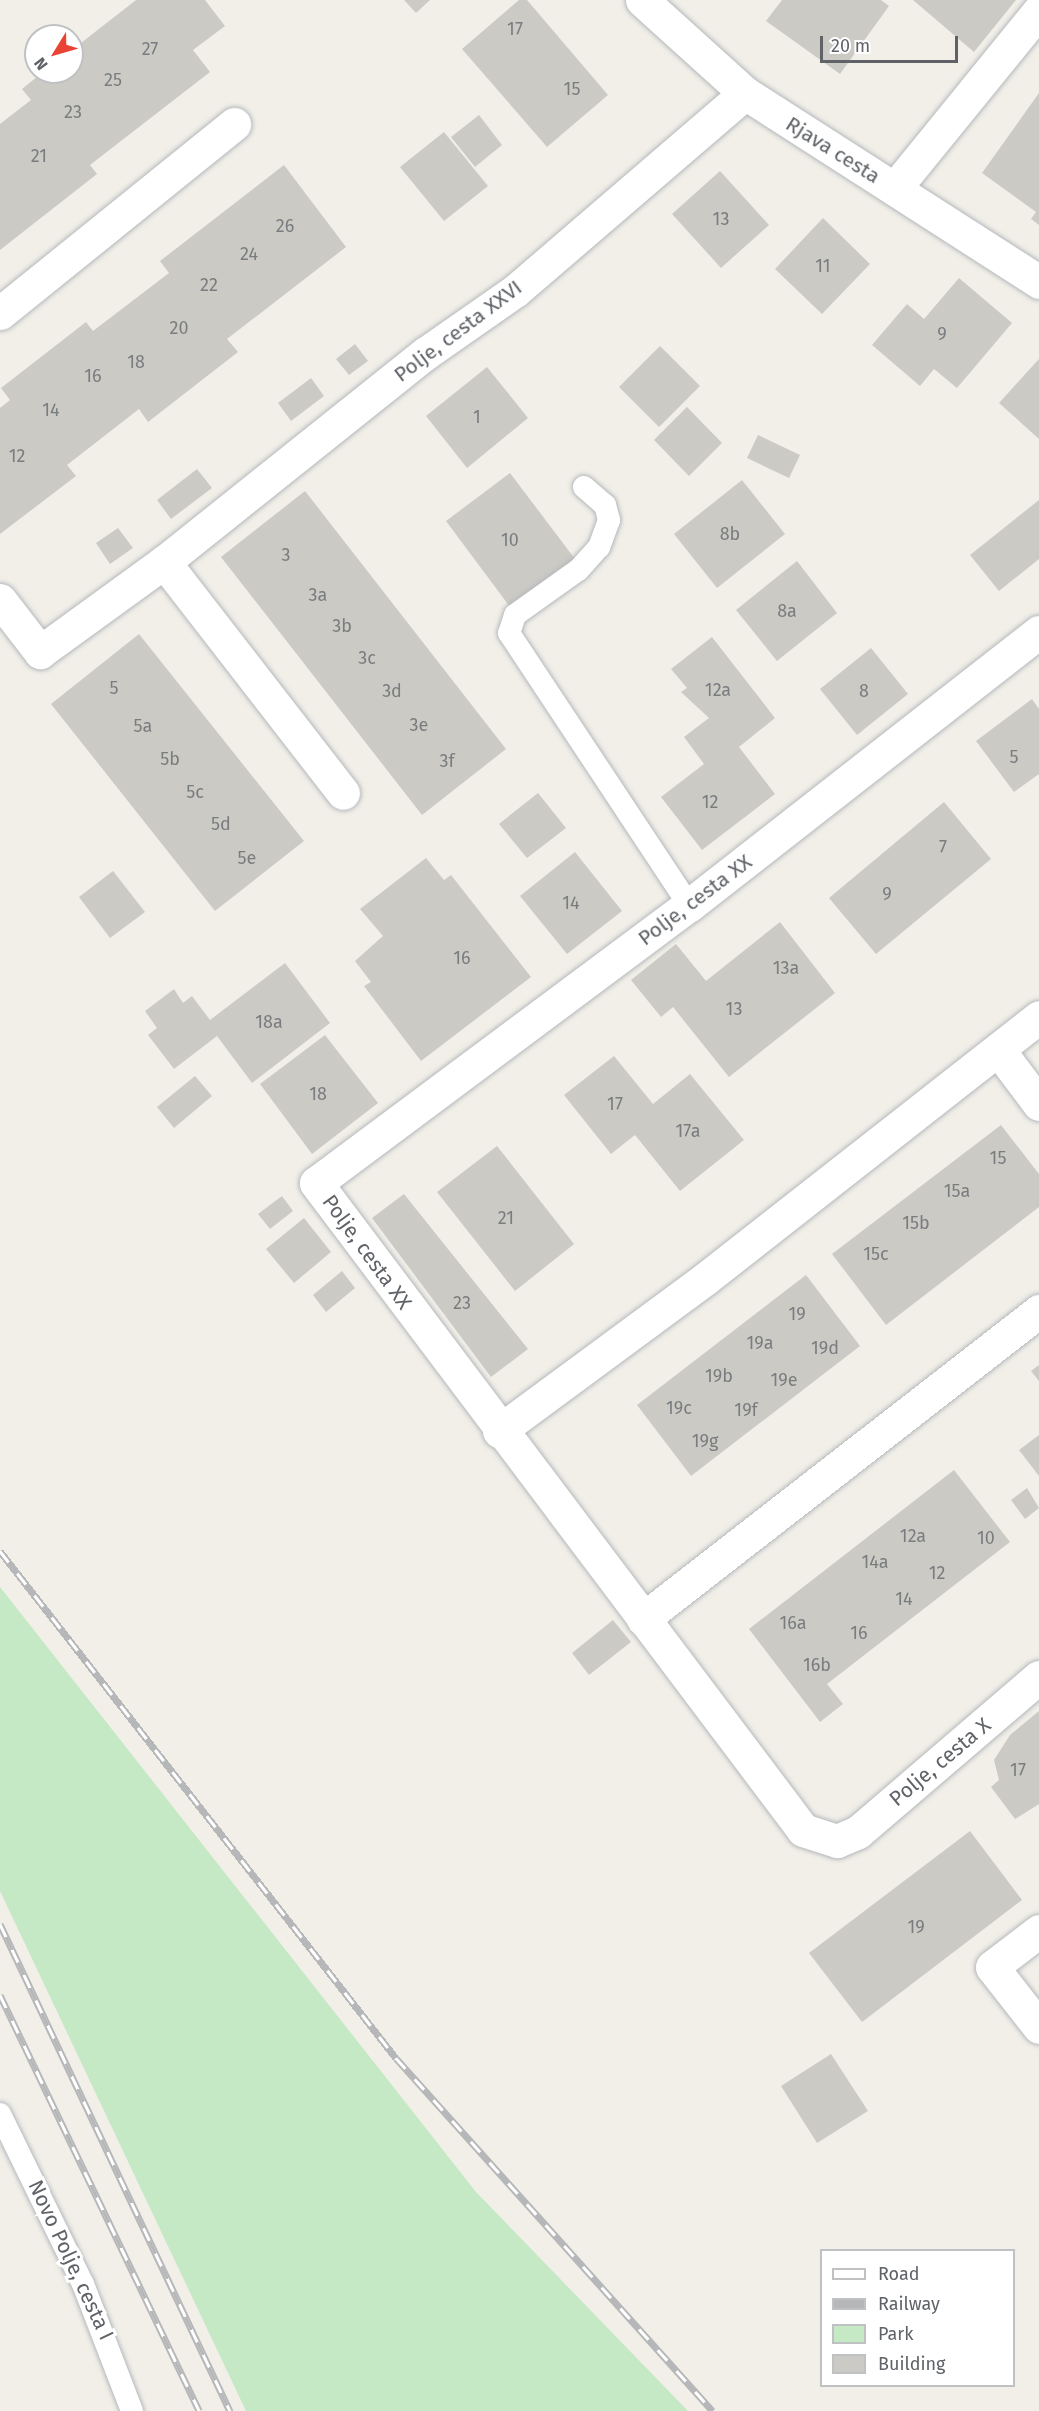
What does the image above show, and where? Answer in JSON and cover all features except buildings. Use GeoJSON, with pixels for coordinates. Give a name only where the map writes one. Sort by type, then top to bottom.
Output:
{"type":"FeatureCollection","features":[{"type":"Feature","properties":{"kind":"street","name":"Rjava cesta"},"geometry":{"type":"LineString","coordinates":[[642,0],[745,93],[1039,282]]}},
{"type":"Feature","properties":{"kind":"street"},"geometry":{"type":"LineString","coordinates":[[895,188],[1039,11]]}},
{"type":"Feature","properties":{"kind":"street","name":"Polje, cesta XXVI"},"geometry":{"type":"LineString","coordinates":[[0,600],[40,652],[164,562],[426,353],[515,291],[745,93]]}},
{"type":"Feature","properties":{"kind":"street"},"geometry":{"type":"LineString","coordinates":[[0,313],[234,124]]}},
{"type":"Feature","properties":{"kind":"street"},"geometry":{"type":"LineString","coordinates":[[164,562],[343,793]]}},
{"type":"Feature","properties":{"kind":"street","name":"Polje, cesta XX"},"geometry":{"type":"LineString","coordinates":[[500,1431],[316,1183],[689,905],[1039,632]]}},
{"type":"Feature","properties":{"kind":"street"},"geometry":{"type":"LineString","coordinates":[[1039,1017],[1000,1052],[500,1431],[644,1619],[1039,1311]]}},
{"type":"Feature","properties":{"kind":"street"},"geometry":{"type":"LineString","coordinates":[[1000,1052],[1039,1104]]}},
{"type":"Feature","properties":{"kind":"street","name":"Polje, cesta X"},"geometry":{"type":"LineString","coordinates":[[644,1619],[803,1830],[837,1841],[858,1832],[1039,1677]]}},
{"type":"Feature","properties":{"kind":"street"},"geometry":{"type":"LineString","coordinates":[[1039,1931],[992,1967],[1039,2027]]}},
{"type":"Feature","properties":{"kind":"lane"},"geometry":{"type":"LineString","coordinates":[[584,487],[604,505],[609,520],[599,547],[578,570],[515,615],[509,633],[689,905]]}},
{"type":"Feature","properties":{"kind":"lane","name":"Novo Polje, cesta I"},"geometry":{"type":"LineString","coordinates":[[0,2114],[83,2284],[132,2411]]}},
{"type":"Feature","properties":{"kind":"green space"},"geometry":{"type":"Polygon","coordinates":[[[0,1587],[476,2192],[688,2411],[246,2411],[0,1891],[0,1587]]]}},
{"type":"Feature","properties":{"kind":"railway"},"geometry":{"type":"LineString","coordinates":[[0,1551],[396,2058],[713,2411]]}},
{"type":"Feature","properties":{"kind":"railway"},"geometry":{"type":"LineString","coordinates":[[0,1924],[230,2411]]}},
{"type":"Feature","properties":{"kind":"railway"},"geometry":{"type":"LineString","coordinates":[[0,1995],[199,2411]]}}]}
